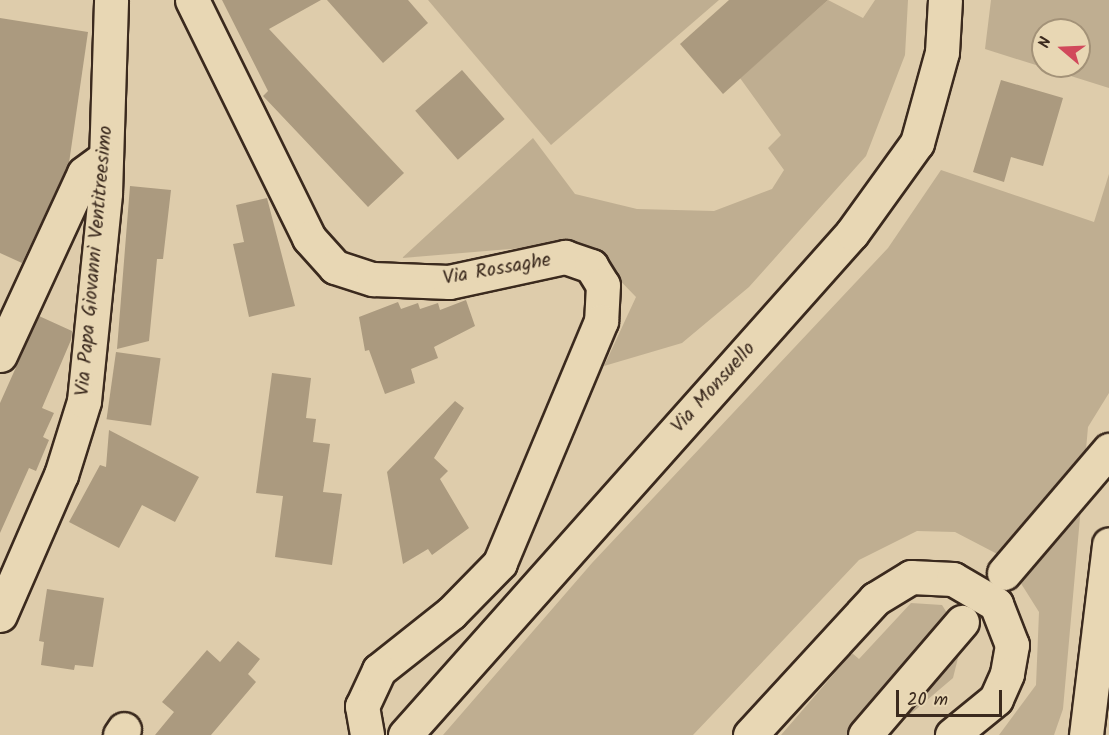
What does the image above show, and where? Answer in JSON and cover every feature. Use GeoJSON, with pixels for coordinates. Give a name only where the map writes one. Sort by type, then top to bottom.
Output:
{"type":"FeatureCollection","features":[{"type":"Feature","properties":{"kind":"street","name":"Via Papa Giovanni Ventitreesimo"},"geometry":{"type":"LineString","coordinates":[[0,615],[61,475],[84,401],[106,158],[111,0]]}},
{"type":"Feature","properties":{"kind":"street","name":"Via Rossaghe"},"geometry":{"type":"LineString","coordinates":[[192,0],[309,238],[335,267],[373,279],[449,282],[565,257],[591,266],[603,285],[601,321],[500,563],[451,613],[379,670],[362,706],[367,735]]}},
{"type":"Feature","properties":{"kind":"street","name":"Via Monsuello"},"geometry":{"type":"LineString","coordinates":[[405,735],[852,233],[917,142],[942,52],[945,0]]}},
{"type":"Feature","properties":{"kind":"street"},"geometry":{"type":"LineString","coordinates":[[0,355],[84,173],[106,158]]}},
{"type":"Feature","properties":{"kind":"street"},"geometry":{"type":"LineString","coordinates":[[1004,573],[1109,450]]}},
{"type":"Feature","properties":{"kind":"street"},"geometry":{"type":"LineString","coordinates":[[1086,735],[1109,544]]}},
{"type":"Feature","properties":{"kind":"street"},"geometry":{"type":"LineString","coordinates":[[750,735],[875,599],[911,577],[952,579],[996,604],[1012,645],[1007,674],[996,699],[952,735]]}},
{"type":"Feature","properties":{"kind":"street"},"geometry":{"type":"LineString","coordinates":[[865,735],[962,622]]}},
{"type":"Feature","properties":{"kind":"shaded area"},"geometry":{"type":"Polygon","coordinates":[[[428,0],[719,0],[551,145],[428,0]]]}},
{"type":"Feature","properties":{"kind":"shaded area"},"geometry":{"type":"Polygon","coordinates":[[[828,0],[863,18],[875,0],[908,0],[905,55],[866,156],[749,287],[682,343],[604,366],[636,297],[603,263],[535,247],[402,258],[533,138],[575,194],[637,209],[714,211],[772,189],[784,170],[768,148],[781,135],[740,78],[828,0]]]}},
{"type":"Feature","properties":{"kind":"shaded area"},"geometry":{"type":"Polygon","coordinates":[[[991,0],[1109,0],[1109,88],[1077,78],[1091,78],[1091,18],[1031,18],[1031,63],[985,49],[991,0]]]}},
{"type":"Feature","properties":{"kind":"shaded area"},"geometry":{"type":"Polygon","coordinates":[[[941,170],[1094,222],[1109,174],[1109,393],[1088,427],[1063,709],[1054,735],[999,735],[1036,685],[1039,612],[1005,558],[955,532],[917,531],[859,560],[693,735],[443,735],[592,563],[888,248],[941,170]]]}},
{"type":"Feature","properties":{"kind":"shaded area"},"geometry":{"type":"Polygon","coordinates":[[[911,603],[942,605],[963,638],[953,678],[886,735],[781,735],[852,653],[859,659],[911,603]]]}},
{"type":"Feature","properties":{"kind":"building"},"geometry":{"type":"Polygon","coordinates":[[[222,0],[321,0],[269,29],[404,173],[368,207],[263,96],[268,91],[222,0]]]}},
{"type":"Feature","properties":{"kind":"building"},"geometry":{"type":"Polygon","coordinates":[[[327,0],[408,0],[428,23],[383,63],[327,0]]]}},
{"type":"Feature","properties":{"kind":"building"},"geometry":{"type":"Polygon","coordinates":[[[729,0],[828,0],[723,94],[680,44],[729,0]]]}},
{"type":"Feature","properties":{"kind":"building"},"geometry":{"type":"Polygon","coordinates":[[[0,18],[88,32],[69,163],[22,263],[0,253],[0,18]]]}},
{"type":"Feature","properties":{"kind":"building"},"geometry":{"type":"Polygon","coordinates":[[[462,70],[505,119],[458,160],[415,111],[462,70]]]}},
{"type":"Feature","properties":{"kind":"building"},"geometry":{"type":"Polygon","coordinates":[[[1001,80],[1063,98],[1043,166],[1011,157],[1004,182],[973,172],[1001,80]]]}},
{"type":"Feature","properties":{"kind":"building"},"geometry":{"type":"Polygon","coordinates":[[[130,186],[171,190],[163,259],[157,259],[149,341],[117,349],[130,186]]]}},
{"type":"Feature","properties":{"kind":"building"},"geometry":{"type":"Polygon","coordinates":[[[267,198],[295,306],[249,317],[233,244],[244,242],[236,205],[267,198]]]}},
{"type":"Feature","properties":{"kind":"building"},"geometry":{"type":"Polygon","coordinates":[[[466,300],[475,326],[434,347],[438,358],[411,369],[415,383],[385,394],[369,350],[365,351],[359,317],[398,302],[401,309],[418,303],[420,309],[438,303],[440,310],[466,300]]]}},
{"type":"Feature","properties":{"kind":"building"},"geometry":{"type":"Polygon","coordinates":[[[39,316],[72,331],[71,340],[42,408],[54,413],[43,437],[49,440],[36,471],[29,468],[0,533],[0,403],[39,316]]]}},
{"type":"Feature","properties":{"kind":"building"},"geometry":{"type":"Polygon","coordinates":[[[116,352],[161,358],[151,426],[107,419],[116,352]]]}},
{"type":"Feature","properties":{"kind":"building"},"geometry":{"type":"Polygon","coordinates":[[[272,373],[311,378],[306,418],[316,419],[313,442],[330,444],[323,492],[342,494],[332,565],[275,557],[283,496],[256,493],[272,373]]]}},
{"type":"Feature","properties":{"kind":"building"},"geometry":{"type":"Polygon","coordinates":[[[455,401],[464,408],[434,458],[448,471],[440,479],[469,528],[432,555],[428,549],[403,564],[387,472],[455,401]]]}},
{"type":"Feature","properties":{"kind":"building"},"geometry":{"type":"Polygon","coordinates":[[[109,430],[199,477],[175,522],[142,505],[119,548],[69,522],[100,465],[106,467],[109,430]]]}},
{"type":"Feature","properties":{"kind":"building"},"geometry":{"type":"Polygon","coordinates":[[[47,589],[104,598],[93,667],[75,665],[74,670],[41,665],[44,642],[39,641],[47,589]]]}},
{"type":"Feature","properties":{"kind":"building"},"geometry":{"type":"Polygon","coordinates":[[[238,641],[260,659],[248,674],[256,682],[211,735],[155,735],[174,712],[162,702],[207,650],[220,662],[238,641]]]}}]}
